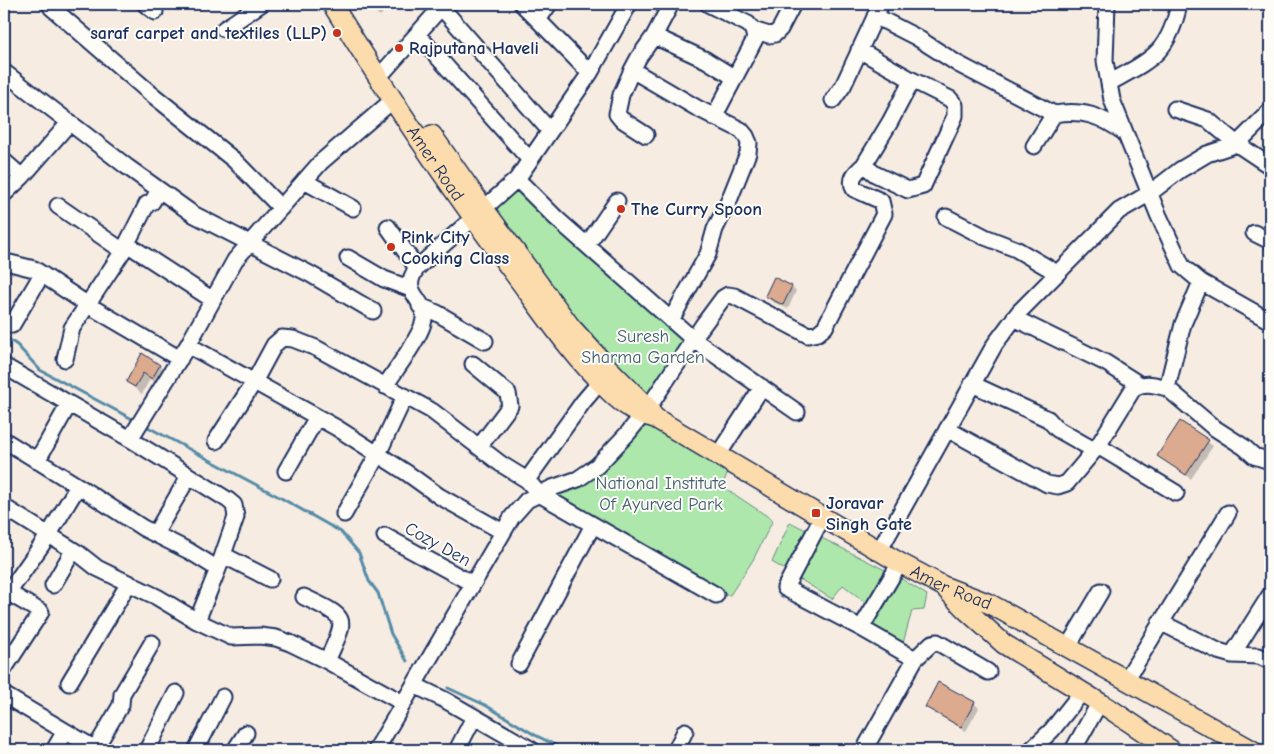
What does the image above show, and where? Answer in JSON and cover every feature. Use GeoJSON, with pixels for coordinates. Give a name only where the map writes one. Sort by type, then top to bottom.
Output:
{"type":"FeatureCollection","features":[{"type":"Feature","properties":{"kind":"main road","name":"Amer Road"},"geometry":{"type":"LineString","coordinates":[[332,4],[382,73],[551,322],[583,364],[624,404],[649,414],[900,564],[943,586],[990,604],[1252,750]]}},
{"type":"Feature","properties":{"kind":"main road","name":"Amer Road"},"geometry":{"type":"LineString","coordinates":[[346,4],[382,73],[393,100],[478,214],[570,326],[649,414]]}},
{"type":"Feature","properties":{"kind":"main road"},"geometry":{"type":"LineString","coordinates":[[943,586],[965,609],[1004,644],[1100,702],[1151,744],[1171,750]]}},
{"type":"Feature","properties":{"kind":"street"},"geometry":{"type":"LineString","coordinates":[[224,29],[261,4]]}},
{"type":"Feature","properties":{"kind":"street"},"geometry":{"type":"LineString","coordinates":[[522,4],[590,73]]}},
{"type":"Feature","properties":{"kind":"street"},"geometry":{"type":"LineString","coordinates":[[538,20],[549,4]]}},
{"type":"Feature","properties":{"kind":"street"},"geometry":{"type":"LineString","coordinates":[[386,386],[421,330],[424,318],[411,289],[410,282],[417,268],[517,179],[590,73],[629,4]]}},
{"type":"Feature","properties":{"kind":"street"},"geometry":{"type":"LineString","coordinates":[[646,135],[621,119],[617,114],[621,95],[632,70],[654,36],[671,4]]}},
{"type":"Feature","properties":{"kind":"street"},"geometry":{"type":"LineString","coordinates":[[708,4],[748,24],[753,30],[755,39],[714,117]]}},
{"type":"Feature","properties":{"kind":"street"},"geometry":{"type":"LineString","coordinates":[[753,30],[769,35],[775,34],[780,29],[793,4]]}},
{"type":"Feature","properties":{"kind":"street"},"geometry":{"type":"LineString","coordinates":[[1106,4],[1105,61],[1112,100],[1182,266],[1200,282],[1270,322]]}},
{"type":"Feature","properties":{"kind":"street"},"geometry":{"type":"LineString","coordinates":[[1109,83],[1149,60],[1162,48],[1172,32],[1179,4]]}},
{"type":"Feature","properties":{"kind":"street"},"geometry":{"type":"LineString","coordinates":[[382,73],[443,5],[550,131]]}},
{"type":"Feature","properties":{"kind":"street"},"geometry":{"type":"LineString","coordinates":[[51,7],[149,92],[234,160],[281,208]]}},
{"type":"Feature","properties":{"kind":"street"},"geometry":{"type":"LineString","coordinates":[[833,100],[843,86],[878,10],[958,64],[1054,114],[1069,111],[1091,114],[1110,122],[1126,133]]}},
{"type":"Feature","properties":{"kind":"street"},"geometry":{"type":"LineString","coordinates":[[417,34],[530,160]]}},
{"type":"Feature","properties":{"kind":"street"},"geometry":{"type":"LineString","coordinates":[[654,36],[706,60],[735,78]]}},
{"type":"Feature","properties":{"kind":"street"},"geometry":{"type":"LineString","coordinates":[[859,50],[950,99],[955,104],[955,116],[923,186],[908,190],[875,174],[864,165]]}},
{"type":"Feature","properties":{"kind":"street"},"geometry":{"type":"LineString","coordinates":[[632,70],[714,117],[741,130],[746,136],[748,143],[748,153],[728,204],[715,229],[708,254],[671,320]]}},
{"type":"Feature","properties":{"kind":"street"},"geometry":{"type":"LineString","coordinates":[[4,72],[193,214],[310,274],[373,311]]}},
{"type":"Feature","properties":{"kind":"street"},"geometry":{"type":"LineString","coordinates":[[376,750],[512,517],[527,500],[578,479],[597,466],[649,414],[703,325],[723,298],[728,295],[734,296],[808,335],[818,333],[825,327],[884,214],[881,200],[854,189],[851,183],[853,177],[864,165],[912,80]]}},
{"type":"Feature","properties":{"kind":"street"},"geometry":{"type":"LineString","coordinates":[[134,433],[180,359],[235,260],[321,162],[393,100]]}},
{"type":"Feature","properties":{"kind":"street"},"geometry":{"type":"LineString","coordinates":[[1175,109],[1208,120],[1237,144],[1270,166]]}},
{"type":"Feature","properties":{"kind":"street"},"geometry":{"type":"LineString","coordinates":[[879,550],[995,344],[1014,318],[1119,210],[1150,193],[1180,170],[1208,154],[1237,144],[1270,112]]}},
{"type":"Feature","properties":{"kind":"street"},"geometry":{"type":"LineString","coordinates":[[1034,146],[1054,114]]}},
{"type":"Feature","properties":{"kind":"street"},"geometry":{"type":"LineString","coordinates":[[4,194],[22,177],[70,122]]}},
{"type":"Feature","properties":{"kind":"street"},"geometry":{"type":"LineString","coordinates":[[4,161],[22,177]]}},
{"type":"Feature","properties":{"kind":"street"},"geometry":{"type":"LineString","coordinates":[[517,179],[588,246],[694,340],[797,412]]}},
{"type":"Feature","properties":{"kind":"street"},"geometry":{"type":"LineString","coordinates":[[304,181],[353,208]]}},
{"type":"Feature","properties":{"kind":"street"},"geometry":{"type":"LineString","coordinates":[[65,360],[72,328],[125,247],[147,204],[152,202],[159,190]]}},
{"type":"Feature","properties":{"kind":"street"},"geometry":{"type":"LineString","coordinates":[[588,246],[617,201]]}},
{"type":"Feature","properties":{"kind":"street"},"geometry":{"type":"LineString","coordinates":[[58,206],[213,300]]}},
{"type":"Feature","properties":{"kind":"street"},"geometry":{"type":"LineString","coordinates":[[946,217],[1016,249],[1058,273]]}},
{"type":"Feature","properties":{"kind":"street"},"geometry":{"type":"LineString","coordinates":[[388,228],[417,268]]}},
{"type":"Feature","properties":{"kind":"street"},"geometry":{"type":"LineString","coordinates":[[1254,233],[1270,241]]}},
{"type":"Feature","properties":{"kind":"street"},"geometry":{"type":"LineString","coordinates":[[348,258],[384,279],[411,289]]}},
{"type":"Feature","properties":{"kind":"street"},"geometry":{"type":"LineString","coordinates":[[4,264],[18,264],[34,269],[88,305],[180,359]]}},
{"type":"Feature","properties":{"kind":"street"},"geometry":{"type":"LineString","coordinates":[[12,325],[42,274]]}},
{"type":"Feature","properties":{"kind":"street"},"geometry":{"type":"LineString","coordinates":[[1167,388],[1183,324],[1200,282]]}},
{"type":"Feature","properties":{"kind":"street"},"geometry":{"type":"LineString","coordinates":[[420,306],[437,313],[485,341]]}},
{"type":"Feature","properties":{"kind":"street"},"geometry":{"type":"LineString","coordinates":[[1014,318],[1106,363],[1139,384],[1167,388],[1212,427],[1244,447],[1254,456],[1270,461]]}},
{"type":"Feature","properties":{"kind":"street"},"geometry":{"type":"LineString","coordinates":[[216,441],[254,382],[274,345],[282,338],[293,339],[316,348],[432,411],[500,464],[527,480],[539,494],[716,594]]}},
{"type":"Feature","properties":{"kind":"street"},"geometry":{"type":"LineString","coordinates":[[188,345],[318,417],[378,454],[439,496],[503,532]]}},
{"type":"Feature","properties":{"kind":"street"},"geometry":{"type":"LineString","coordinates":[[473,364],[508,392],[510,400],[510,406],[478,447]]}},
{"type":"Feature","properties":{"kind":"street"},"geometry":{"type":"LineString","coordinates":[[4,366],[69,404],[134,433],[189,476],[234,505],[236,517],[197,621]]}},
{"type":"Feature","properties":{"kind":"street"},"geometry":{"type":"LineString","coordinates":[[527,480],[583,402],[600,382]]}},
{"type":"Feature","properties":{"kind":"street"},"geometry":{"type":"LineString","coordinates":[[972,384],[1048,420],[1057,429],[1096,448],[1176,494]]}},
{"type":"Feature","properties":{"kind":"street"},"geometry":{"type":"LineString","coordinates":[[947,429],[1047,484],[1058,486],[1067,483],[1096,448],[1132,389],[1139,384]]}},
{"type":"Feature","properties":{"kind":"street"},"geometry":{"type":"LineString","coordinates":[[718,455],[762,387]]}},
{"type":"Feature","properties":{"kind":"street"},"geometry":{"type":"LineString","coordinates":[[344,514],[378,454],[405,396]]}},
{"type":"Feature","properties":{"kind":"street"},"geometry":{"type":"LineString","coordinates":[[37,461],[69,404]]}},
{"type":"Feature","properties":{"kind":"street"},"geometry":{"type":"LineString","coordinates":[[286,471],[318,417]]}},
{"type":"Feature","properties":{"kind":"street"},"geometry":{"type":"LineString","coordinates":[[4,440],[154,534],[188,551],[270,579]]}},
{"type":"Feature","properties":{"kind":"street"},"geometry":{"type":"LineString","coordinates":[[154,534],[189,476]]}},
{"type":"Feature","properties":{"kind":"street"},"geometry":{"type":"LineString","coordinates":[[4,669],[41,612],[6,592],[48,536],[78,486]]}},
{"type":"Feature","properties":{"kind":"street"},"geometry":{"type":"LineString","coordinates":[[4,507],[98,568],[197,621],[231,637],[260,636],[276,638],[328,661],[403,703]]}},
{"type":"Feature","properties":{"kind":"street"},"geometry":{"type":"LineString","coordinates":[[1126,680],[1228,513]]}},
{"type":"Feature","properties":{"kind":"street"},"geometry":{"type":"LineString","coordinates":[[822,516],[785,588],[861,628],[914,659]]}},
{"type":"Feature","properties":{"kind":"street"},"geometry":{"type":"LineString","coordinates":[[519,664],[593,525]]}},
{"type":"Feature","properties":{"kind":"street","name":"Cozy Den"},"geometry":{"type":"LineString","coordinates":[[385,536],[473,584]]}},
{"type":"Feature","properties":{"kind":"street"},"geometry":{"type":"LineString","coordinates":[[53,585],[74,551]]}},
{"type":"Feature","properties":{"kind":"street"},"geometry":{"type":"LineString","coordinates":[[861,628],[900,564]]}},
{"type":"Feature","properties":{"kind":"street"},"geometry":{"type":"LineString","coordinates":[[69,683],[129,583]]}},
{"type":"Feature","properties":{"kind":"street"},"geometry":{"type":"LineString","coordinates":[[1067,648],[1101,590]]}},
{"type":"Feature","properties":{"kind":"street"},"geometry":{"type":"LineString","coordinates":[[1232,654],[1270,595]]}},
{"type":"Feature","properties":{"kind":"street"},"geometry":{"type":"LineString","coordinates":[[304,597],[326,608],[341,619],[342,626],[328,661]]}},
{"type":"Feature","properties":{"kind":"street"},"geometry":{"type":"LineString","coordinates":[[1160,622],[1218,651],[1260,656],[1270,661]]}},
{"type":"Feature","properties":{"kind":"street"},"geometry":{"type":"LineString","coordinates":[[864,750],[914,659],[932,643],[937,642],[988,672]]}},
{"type":"Feature","properties":{"kind":"street"},"geometry":{"type":"LineString","coordinates":[[4,695],[96,750],[121,705],[122,694],[152,643]]}},
{"type":"Feature","properties":{"kind":"street"},"geometry":{"type":"LineString","coordinates":[[416,682],[531,750]]}},
{"type":"Feature","properties":{"kind":"street"},"geometry":{"type":"LineString","coordinates":[[1031,750],[1052,730],[1082,692]]}},
{"type":"Feature","properties":{"kind":"street"},"geometry":{"type":"LineString","coordinates":[[147,750],[176,693]]}},
{"type":"Feature","properties":{"kind":"street"},"geometry":{"type":"LineString","coordinates":[[196,750],[222,697]]}},
{"type":"Feature","properties":{"kind":"street"},"geometry":{"type":"LineString","coordinates":[[1073,750],[1100,702]]}},
{"type":"Feature","properties":{"kind":"street"},"geometry":{"type":"LineString","coordinates":[[457,750],[474,717]]}},
{"type":"Feature","properties":{"kind":"street"},"geometry":{"type":"LineString","coordinates":[[54,750],[65,731]]}},
{"type":"Feature","properties":{"kind":"street"},"geometry":{"type":"LineString","coordinates":[[676,750],[685,731]]}},
{"type":"Feature","properties":{"kind":"street"},"geometry":{"type":"LineString","coordinates":[[235,750],[246,733]]}},
{"type":"Feature","properties":{"kind":"green space","name":"Suresh Sharma Garden"},"geometry":{"type":"Polygon","coordinates":[[[516,183],[690,341],[650,400],[628,384],[487,209],[516,183]]]}},
{"type":"Feature","properties":{"kind":"green space","name":"National Institute Of Ayurved Park"},"geometry":{"type":"Polygon","coordinates":[[[648,419],[730,467],[722,486],[773,520],[753,560],[730,595],[720,595],[547,495],[648,419]]]}},
{"type":"Feature","properties":{"kind":"green space"},"geometry":{"type":"Polygon","coordinates":[[[790,522],[897,576],[927,595],[924,610],[912,611],[903,643],[864,625],[874,609],[843,585],[832,599],[772,562],[790,522]]]}},
{"type":"Feature","properties":{"kind":"building"},"geometry":{"type":"Polygon","coordinates":[[[365,4],[382,4],[374,12],[365,4]]]}},
{"type":"Feature","properties":{"kind":"building"},"geometry":{"type":"Polygon","coordinates":[[[774,277],[792,286],[783,305],[765,296],[774,277]]]}},
{"type":"Feature","properties":{"kind":"building"},"geometry":{"type":"Polygon","coordinates":[[[142,353],[160,365],[152,379],[143,373],[135,387],[126,382],[142,353]]]}},
{"type":"Feature","properties":{"kind":"building"},"geometry":{"type":"Polygon","coordinates":[[[1180,421],[1209,440],[1186,475],[1157,456],[1180,421]]]}},
{"type":"Feature","properties":{"kind":"building"},"geometry":{"type":"Polygon","coordinates":[[[938,682],[975,702],[961,727],[925,707],[938,682]]]}},
{"type":"Feature","properties":{"kind":"waterway"},"geometry":{"type":"LineString","coordinates":[[4,336],[17,345],[40,370],[136,421]]}},
{"type":"Feature","properties":{"kind":"waterway"},"geometry":{"type":"LineString","coordinates":[[144,425],[341,532],[359,553],[369,581],[378,593],[391,634],[407,661]]}},
{"type":"Feature","properties":{"kind":"waterway"},"geometry":{"type":"LineString","coordinates":[[448,688],[485,705],[535,735],[565,750]]}},
{"type":"Feature","properties":{"kind":"place","name":"saraf carpet and textiles (LLP)"},"geometry":{"type":"Point","coordinates":[337,33]}},
{"type":"Feature","properties":{"kind":"place","name":"Rajputana Haveli"},"geometry":{"type":"Point","coordinates":[399,48]}},
{"type":"Feature","properties":{"kind":"place","name":"The Curry Spoon"},"geometry":{"type":"Point","coordinates":[621,209]}},
{"type":"Feature","properties":{"kind":"place","name":"Pink City Cooking Class"},"geometry":{"type":"Point","coordinates":[391,247]}},
{"type":"Feature","properties":{"kind":"place","name":"Joravar Singh Gate"},"geometry":{"type":"Point","coordinates":[816,513]}}]}
